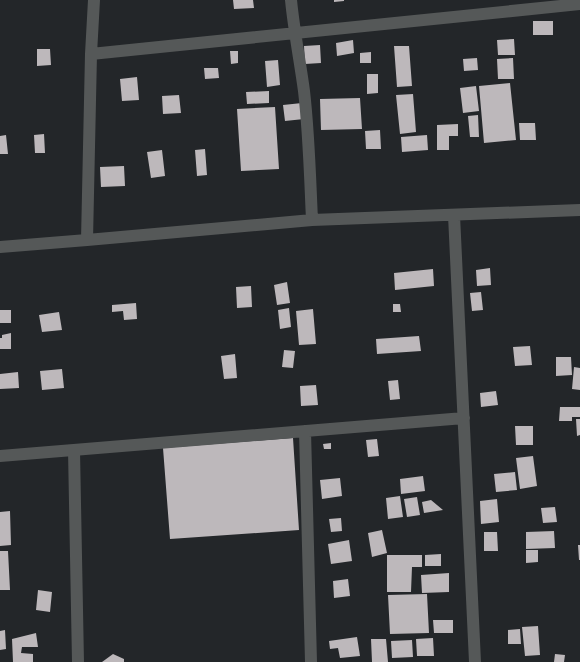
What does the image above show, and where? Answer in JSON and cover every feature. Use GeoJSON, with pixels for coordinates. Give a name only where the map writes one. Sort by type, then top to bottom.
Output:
{"type":"FeatureCollection","features":[{"type":"Feature","properties":{"kind":"street"},"geometry":{"type":"LineString","coordinates":[[88,240],[91,54],[94,0]]}},
{"type":"Feature","properties":{"kind":"street"},"geometry":{"type":"LineString","coordinates":[[291,0],[294,32],[304,92],[309,146],[312,220]]}},
{"type":"Feature","properties":{"kind":"street"},"geometry":{"type":"LineString","coordinates":[[91,54],[294,32],[580,4]]}},
{"type":"Feature","properties":{"kind":"street"},"geometry":{"type":"LineString","coordinates":[[0,246],[88,240],[312,220],[580,210]]}},
{"type":"Feature","properties":{"kind":"street"},"geometry":{"type":"LineString","coordinates":[[454,215],[475,662]]}},
{"type":"Feature","properties":{"kind":"street"},"geometry":{"type":"LineString","coordinates":[[0,456],[464,418]]}},
{"type":"Feature","properties":{"kind":"street"},"geometry":{"type":"LineString","coordinates":[[305,431],[311,662]]}},
{"type":"Feature","properties":{"kind":"street"},"geometry":{"type":"LineString","coordinates":[[74,450],[78,662]]}},
{"type":"Feature","properties":{"kind":"building"},"geometry":{"type":"Polygon","coordinates":[[[233,0],[253,0],[254,8],[234,9],[233,0]]]}},
{"type":"Feature","properties":{"kind":"building"},"geometry":{"type":"Polygon","coordinates":[[[334,0],[344,0],[344,1],[334,2],[334,0]]]}},
{"type":"Feature","properties":{"kind":"building"},"geometry":{"type":"Polygon","coordinates":[[[533,21],[553,21],[553,35],[533,35],[533,21]]]}},
{"type":"Feature","properties":{"kind":"building"},"geometry":{"type":"Polygon","coordinates":[[[514,39],[515,55],[498,55],[497,40],[514,39]]]}},
{"type":"Feature","properties":{"kind":"building"},"geometry":{"type":"Polygon","coordinates":[[[353,40],[354,53],[337,56],[336,43],[353,40]]]}},
{"type":"Feature","properties":{"kind":"building"},"geometry":{"type":"Polygon","coordinates":[[[320,45],[321,63],[305,64],[304,46],[320,45]]]}},
{"type":"Feature","properties":{"kind":"building"},"geometry":{"type":"Polygon","coordinates":[[[394,46],[409,46],[412,86],[397,87],[394,46]]]}},
{"type":"Feature","properties":{"kind":"building"},"geometry":{"type":"Polygon","coordinates":[[[37,49],[50,49],[51,65],[37,66],[37,49]]]}},
{"type":"Feature","properties":{"kind":"building"},"geometry":{"type":"Polygon","coordinates":[[[230,51],[238,51],[238,63],[231,64],[230,51]]]}},
{"type":"Feature","properties":{"kind":"building"},"geometry":{"type":"Polygon","coordinates":[[[371,52],[371,63],[360,63],[360,53],[371,52]]]}},
{"type":"Feature","properties":{"kind":"building"},"geometry":{"type":"Polygon","coordinates":[[[477,58],[478,70],[464,71],[463,59],[477,58]]]}},
{"type":"Feature","properties":{"kind":"building"},"geometry":{"type":"Polygon","coordinates":[[[513,58],[514,79],[498,79],[497,59],[513,58]]]}},
{"type":"Feature","properties":{"kind":"building"},"geometry":{"type":"Polygon","coordinates":[[[278,60],[280,85],[267,87],[265,61],[278,60]]]}},
{"type":"Feature","properties":{"kind":"building"},"geometry":{"type":"Polygon","coordinates":[[[204,68],[218,68],[219,78],[205,79],[204,68]]]}},
{"type":"Feature","properties":{"kind":"building"},"geometry":{"type":"Polygon","coordinates":[[[367,74],[378,74],[378,93],[367,94],[367,74]]]}},
{"type":"Feature","properties":{"kind":"building"},"geometry":{"type":"Polygon","coordinates":[[[137,77],[139,100],[122,101],[120,79],[137,77]]]}},
{"type":"Feature","properties":{"kind":"building"},"geometry":{"type":"Polygon","coordinates":[[[510,83],[516,140],[484,143],[479,86],[510,83]]]}},
{"type":"Feature","properties":{"kind":"building"},"geometry":{"type":"Polygon","coordinates":[[[476,86],[479,111],[463,113],[460,88],[476,86]]]}},
{"type":"Feature","properties":{"kind":"building"},"geometry":{"type":"Polygon","coordinates":[[[269,91],[269,103],[247,104],[246,92],[269,91]]]}},
{"type":"Feature","properties":{"kind":"building"},"geometry":{"type":"Polygon","coordinates":[[[413,94],[416,132],[400,134],[396,95],[413,94]]]}},
{"type":"Feature","properties":{"kind":"building"},"geometry":{"type":"Polygon","coordinates":[[[179,95],[181,113],[163,114],[162,96],[179,95]]]}},
{"type":"Feature","properties":{"kind":"building"},"geometry":{"type":"Polygon","coordinates":[[[360,98],[362,129],[321,130],[320,99],[360,98]]]}},
{"type":"Feature","properties":{"kind":"building"},"geometry":{"type":"Polygon","coordinates":[[[302,103],[304,119],[285,121],[283,105],[302,103]]]}},
{"type":"Feature","properties":{"kind":"building"},"geometry":{"type":"Polygon","coordinates":[[[275,107],[279,169],[241,171],[237,109],[275,107]]]}},
{"type":"Feature","properties":{"kind":"building"},"geometry":{"type":"Polygon","coordinates":[[[478,115],[479,137],[470,137],[468,116],[478,115]]]}},
{"type":"Feature","properties":{"kind":"building"},"geometry":{"type":"Polygon","coordinates":[[[519,123],[535,123],[536,140],[520,140],[519,123]]]}},
{"type":"Feature","properties":{"kind":"building"},"geometry":{"type":"Polygon","coordinates":[[[458,124],[458,136],[449,136],[449,150],[437,150],[437,125],[458,124]]]}},
{"type":"Feature","properties":{"kind":"building"},"geometry":{"type":"Polygon","coordinates":[[[380,130],[381,149],[366,149],[365,131],[380,130]]]}},
{"type":"Feature","properties":{"kind":"building"},"geometry":{"type":"Polygon","coordinates":[[[44,134],[45,153],[35,153],[34,135],[44,134]]]}},
{"type":"Feature","properties":{"kind":"building"},"geometry":{"type":"Polygon","coordinates":[[[6,135],[8,154],[0,154],[0,136],[6,135]]]}},
{"type":"Feature","properties":{"kind":"building"},"geometry":{"type":"Polygon","coordinates":[[[427,135],[428,150],[402,152],[401,137],[427,135]]]}},
{"type":"Feature","properties":{"kind":"building"},"geometry":{"type":"Polygon","coordinates":[[[205,149],[207,175],[197,176],[195,150],[205,149]]]}},
{"type":"Feature","properties":{"kind":"building"},"geometry":{"type":"Polygon","coordinates":[[[162,150],[165,176],[151,178],[147,152],[162,150]]]}},
{"type":"Feature","properties":{"kind":"building"},"geometry":{"type":"Polygon","coordinates":[[[124,166],[125,186],[101,187],[100,167],[124,166]]]}},
{"type":"Feature","properties":{"kind":"building"},"geometry":{"type":"Polygon","coordinates":[[[490,268],[491,285],[477,286],[476,270],[490,268]]]}},
{"type":"Feature","properties":{"kind":"building"},"geometry":{"type":"Polygon","coordinates":[[[433,269],[434,286],[395,290],[394,273],[433,269]]]}},
{"type":"Feature","properties":{"kind":"building"},"geometry":{"type":"Polygon","coordinates":[[[287,282],[290,303],[277,305],[274,285],[287,282]]]}},
{"type":"Feature","properties":{"kind":"building"},"geometry":{"type":"Polygon","coordinates":[[[251,286],[252,307],[237,308],[236,287],[251,286]]]}},
{"type":"Feature","properties":{"kind":"building"},"geometry":{"type":"Polygon","coordinates":[[[481,292],[483,310],[472,311],[470,293],[481,292]]]}},
{"type":"Feature","properties":{"kind":"building"},"geometry":{"type":"Polygon","coordinates":[[[136,303],[137,319],[124,320],[123,311],[112,312],[112,305],[136,303]]]}},
{"type":"Feature","properties":{"kind":"building"},"geometry":{"type":"Polygon","coordinates":[[[393,304],[400,304],[401,312],[393,312],[393,304]]]}},
{"type":"Feature","properties":{"kind":"building"},"geometry":{"type":"Polygon","coordinates":[[[289,308],[291,327],[280,329],[278,310],[289,308]]]}},
{"type":"Feature","properties":{"kind":"building"},"geometry":{"type":"Polygon","coordinates":[[[313,309],[316,344],[299,345],[296,311],[313,309]]]}},
{"type":"Feature","properties":{"kind":"building"},"geometry":{"type":"Polygon","coordinates":[[[0,310],[11,310],[11,323],[0,323],[0,310]]]}},
{"type":"Feature","properties":{"kind":"building"},"geometry":{"type":"Polygon","coordinates":[[[59,312],[62,330],[42,332],[39,315],[59,312]]]}},
{"type":"Feature","properties":{"kind":"building"},"geometry":{"type":"Polygon","coordinates":[[[11,333],[11,349],[0,349],[0,338],[2,338],[2,335],[11,333]]]}},
{"type":"Feature","properties":{"kind":"building"},"geometry":{"type":"Polygon","coordinates":[[[419,336],[421,351],[377,354],[376,339],[419,336]]]}},
{"type":"Feature","properties":{"kind":"building"},"geometry":{"type":"Polygon","coordinates":[[[530,346],[532,365],[515,366],[513,347],[530,346]]]}},
{"type":"Feature","properties":{"kind":"building"},"geometry":{"type":"Polygon","coordinates":[[[284,350],[295,351],[293,368],[282,367],[284,350]]]}},
{"type":"Feature","properties":{"kind":"building"},"geometry":{"type":"Polygon","coordinates":[[[235,354],[237,378],[224,379],[221,356],[235,354]]]}},
{"type":"Feature","properties":{"kind":"building"},"geometry":{"type":"Polygon","coordinates":[[[556,357],[571,357],[572,375],[556,376],[556,357]]]}},
{"type":"Feature","properties":{"kind":"building"},"geometry":{"type":"Polygon","coordinates":[[[574,367],[580,368],[580,390],[572,389],[574,367]]]}},
{"type":"Feature","properties":{"kind":"building"},"geometry":{"type":"Polygon","coordinates":[[[62,369],[64,388],[42,390],[40,371],[62,369]]]}},
{"type":"Feature","properties":{"kind":"building"},"geometry":{"type":"Polygon","coordinates":[[[18,372],[19,388],[0,389],[0,374],[18,372]]]}},
{"type":"Feature","properties":{"kind":"building"},"geometry":{"type":"Polygon","coordinates":[[[398,380],[400,399],[390,400],[388,381],[398,380]]]}},
{"type":"Feature","properties":{"kind":"building"},"geometry":{"type":"Polygon","coordinates":[[[316,385],[318,405],[301,406],[300,386],[316,385]]]}},
{"type":"Feature","properties":{"kind":"building"},"geometry":{"type":"Polygon","coordinates":[[[496,391],[498,405],[481,407],[480,393],[496,391]]]}},
{"type":"Feature","properties":{"kind":"building"},"geometry":{"type":"Polygon","coordinates":[[[560,407],[580,407],[580,417],[572,417],[572,421],[559,421],[560,407]]]}},
{"type":"Feature","properties":{"kind":"building"},"geometry":{"type":"Polygon","coordinates":[[[576,419],[580,419],[580,435],[577,436],[576,419]]]}},
{"type":"Feature","properties":{"kind":"building"},"geometry":{"type":"Polygon","coordinates":[[[515,426],[533,426],[533,445],[516,445],[515,426]]]}},
{"type":"Feature","properties":{"kind":"building"},"geometry":{"type":"Polygon","coordinates":[[[293,438],[299,530],[170,539],[163,448],[293,438]]]}},
{"type":"Feature","properties":{"kind":"building"},"geometry":{"type":"Polygon","coordinates":[[[377,439],[379,456],[368,457],[366,440],[377,439]]]}},
{"type":"Feature","properties":{"kind":"building"},"geometry":{"type":"Polygon","coordinates":[[[331,443],[331,449],[324,449],[323,444],[331,443]]]}},
{"type":"Feature","properties":{"kind":"building"},"geometry":{"type":"Polygon","coordinates":[[[533,456],[537,486],[520,489],[516,458],[533,456]]]}},
{"type":"Feature","properties":{"kind":"building"},"geometry":{"type":"Polygon","coordinates":[[[515,472],[517,490],[496,492],[494,474],[515,472]]]}},
{"type":"Feature","properties":{"kind":"building"},"geometry":{"type":"Polygon","coordinates":[[[423,476],[425,491],[401,494],[400,479],[423,476]]]}},
{"type":"Feature","properties":{"kind":"building"},"geometry":{"type":"Polygon","coordinates":[[[340,478],[342,496],[322,499],[320,480],[340,478]]]}},
{"type":"Feature","properties":{"kind":"building"},"geometry":{"type":"Polygon","coordinates":[[[400,496],[403,517],[388,519],[386,498],[400,496]]]}},
{"type":"Feature","properties":{"kind":"building"},"geometry":{"type":"Polygon","coordinates":[[[417,497],[420,515],[407,517],[404,499],[417,497]]]}},
{"type":"Feature","properties":{"kind":"building"},"geometry":{"type":"Polygon","coordinates":[[[497,499],[499,522],[481,524],[480,501],[497,499]]]}},
{"type":"Feature","properties":{"kind":"building"},"geometry":{"type":"Polygon","coordinates":[[[431,500],[443,510],[424,513],[422,502],[431,500]]]}},
{"type":"Feature","properties":{"kind":"building"},"geometry":{"type":"Polygon","coordinates":[[[555,507],[557,522],[543,523],[541,508],[555,507]]]}},
{"type":"Feature","properties":{"kind":"building"},"geometry":{"type":"Polygon","coordinates":[[[10,511],[11,545],[0,546],[0,512],[10,511]]]}},
{"type":"Feature","properties":{"kind":"building"},"geometry":{"type":"Polygon","coordinates":[[[341,518],[342,531],[331,532],[329,519],[341,518]]]}},
{"type":"Feature","properties":{"kind":"building"},"geometry":{"type":"Polygon","coordinates":[[[382,530],[387,553],[372,557],[368,533],[382,530]]]}},
{"type":"Feature","properties":{"kind":"building"},"geometry":{"type":"Polygon","coordinates":[[[554,531],[555,548],[526,549],[526,532],[554,531]]]}},
{"type":"Feature","properties":{"kind":"building"},"geometry":{"type":"Polygon","coordinates":[[[484,532],[497,532],[498,551],[484,551],[484,532]]]}},
{"type":"Feature","properties":{"kind":"building"},"geometry":{"type":"Polygon","coordinates":[[[349,540],[352,561],[331,564],[328,544],[349,540]]]}},
{"type":"Feature","properties":{"kind":"building"},"geometry":{"type":"Polygon","coordinates":[[[578,545],[580,545],[580,560],[579,560],[578,545]]]}},
{"type":"Feature","properties":{"kind":"building"},"geometry":{"type":"Polygon","coordinates":[[[526,550],[538,550],[538,562],[526,563],[526,550]]]}},
{"type":"Feature","properties":{"kind":"building"},"geometry":{"type":"Polygon","coordinates":[[[0,551],[8,551],[10,590],[0,590],[0,551]]]}},
{"type":"Feature","properties":{"kind":"building"},"geometry":{"type":"Polygon","coordinates":[[[441,554],[441,566],[425,566],[425,555],[441,554]]]}},
{"type":"Feature","properties":{"kind":"building"},"geometry":{"type":"Polygon","coordinates":[[[387,555],[422,555],[422,567],[412,567],[411,592],[387,592],[387,555]]]}},
{"type":"Feature","properties":{"kind":"building"},"geometry":{"type":"Polygon","coordinates":[[[449,573],[449,592],[422,593],[421,575],[449,573]]]}},
{"type":"Feature","properties":{"kind":"building"},"geometry":{"type":"Polygon","coordinates":[[[348,579],[350,596],[334,598],[333,581],[348,579]]]}},
{"type":"Feature","properties":{"kind":"building"},"geometry":{"type":"Polygon","coordinates":[[[38,590],[52,592],[50,612],[36,610],[38,590]]]}},
{"type":"Feature","properties":{"kind":"building"},"geometry":{"type":"Polygon","coordinates":[[[427,594],[429,633],[390,634],[388,595],[427,594]]]}},
{"type":"Feature","properties":{"kind":"building"},"geometry":{"type":"Polygon","coordinates":[[[433,620],[453,620],[453,633],[434,633],[433,620]]]}},
{"type":"Feature","properties":{"kind":"building"},"geometry":{"type":"Polygon","coordinates":[[[538,626],[540,655],[525,656],[522,627],[538,626]]]}},
{"type":"Feature","properties":{"kind":"building"},"geometry":{"type":"Polygon","coordinates":[[[520,629],[521,644],[508,644],[508,630],[520,629]]]}},
{"type":"Feature","properties":{"kind":"building"},"geometry":{"type":"Polygon","coordinates":[[[5,630],[6,649],[0,650],[0,631],[5,630]]]}},
{"type":"Feature","properties":{"kind":"building"},"geometry":{"type":"Polygon","coordinates":[[[36,633],[38,647],[22,647],[21,653],[33,654],[33,662],[13,662],[12,639],[36,633]]]}},
{"type":"Feature","properties":{"kind":"building"},"geometry":{"type":"Polygon","coordinates":[[[357,637],[360,656],[340,658],[338,648],[330,649],[329,641],[357,637]]]}},
{"type":"Feature","properties":{"kind":"building"},"geometry":{"type":"Polygon","coordinates":[[[433,638],[434,656],[417,656],[416,639],[433,638]]]}},
{"type":"Feature","properties":{"kind":"building"},"geometry":{"type":"Polygon","coordinates":[[[371,639],[386,639],[388,662],[372,662],[371,639]]]}},
{"type":"Feature","properties":{"kind":"building"},"geometry":{"type":"Polygon","coordinates":[[[412,640],[413,657],[392,658],[391,641],[412,640]]]}},
{"type":"Feature","properties":{"kind":"building"},"geometry":{"type":"Polygon","coordinates":[[[113,654],[124,659],[124,662],[102,662],[113,654]]]}},
{"type":"Feature","properties":{"kind":"building"},"geometry":{"type":"Polygon","coordinates":[[[555,654],[565,655],[564,662],[554,662],[555,654]]]}}]}
